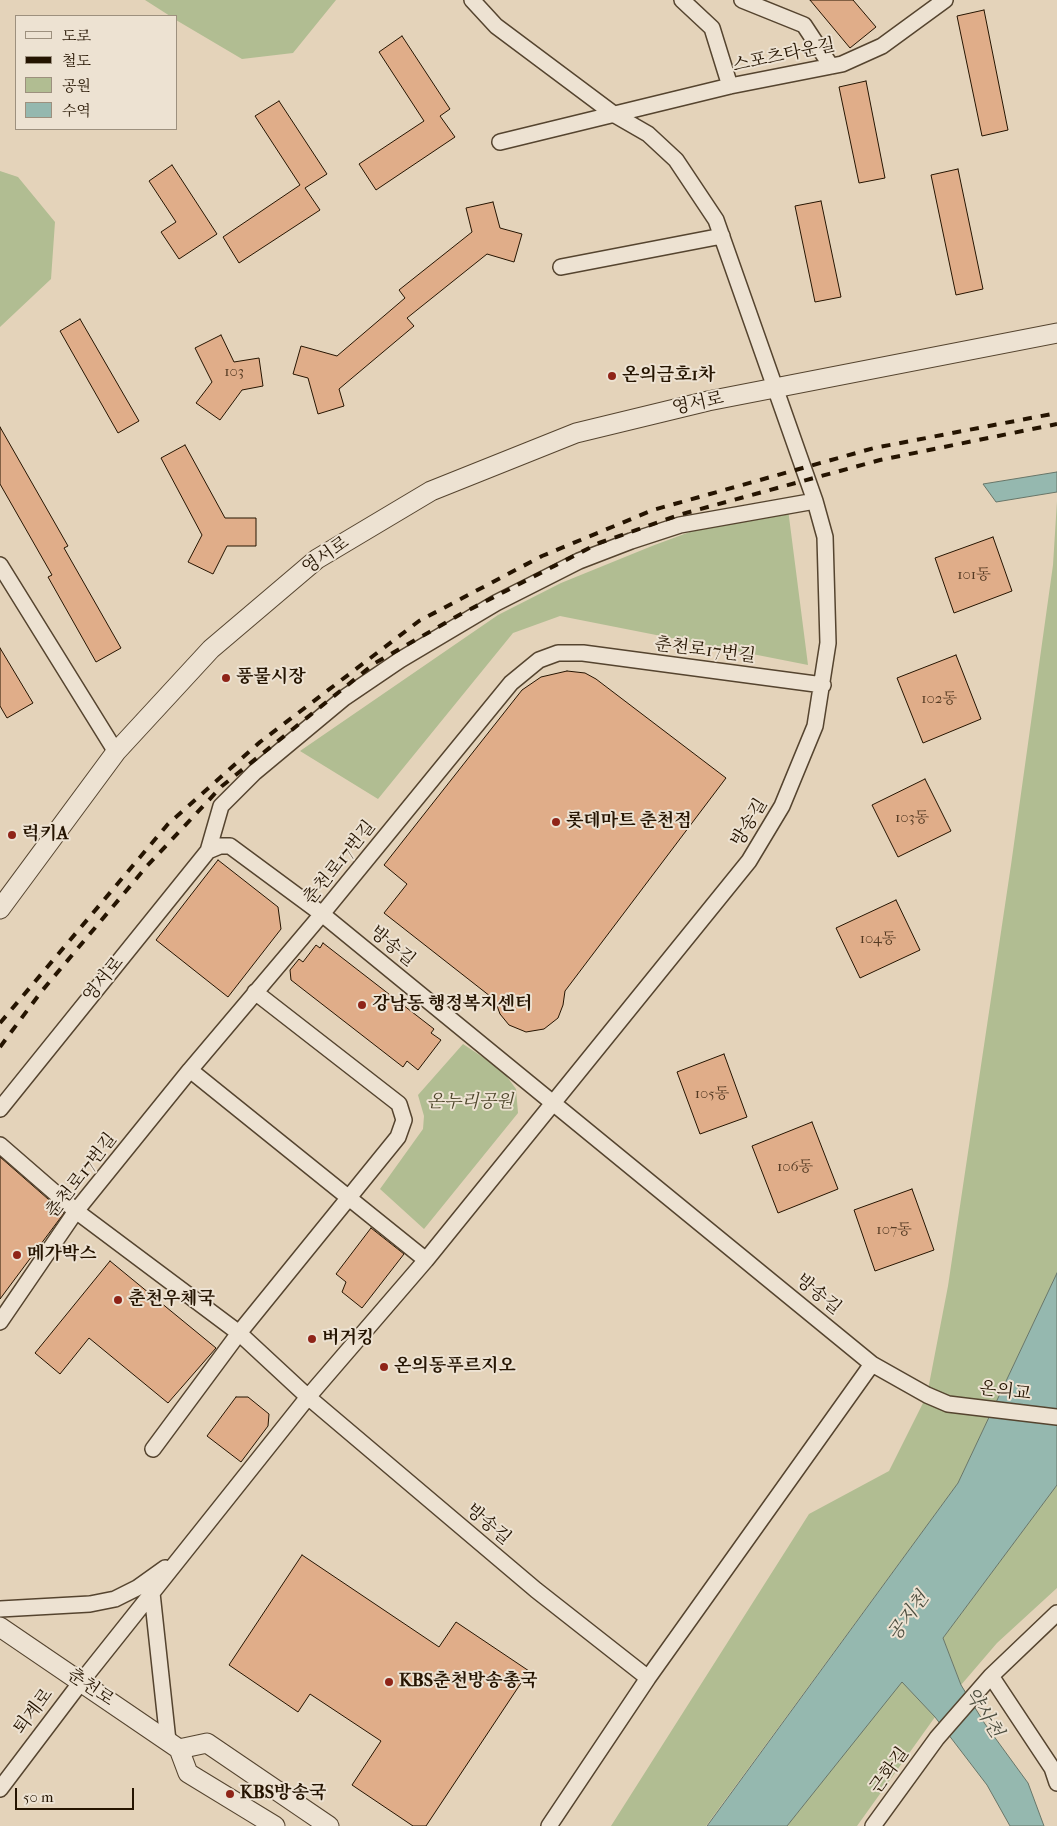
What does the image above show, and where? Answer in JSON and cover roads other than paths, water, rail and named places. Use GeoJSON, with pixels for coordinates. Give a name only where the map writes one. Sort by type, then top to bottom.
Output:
{"type":"FeatureCollection","features":[{"type":"Feature","properties":{"kind":"street"},"geometry":{"type":"LineString","coordinates":[[472,0],[496,26],[615,115],[648,134],[676,160],[716,220],[815,501]]}},
{"type":"Feature","properties":{"kind":"street"},"geometry":{"type":"LineString","coordinates":[[682,0],[712,28],[730,86]]}},
{"type":"Feature","properties":{"kind":"street"},"geometry":{"type":"LineString","coordinates":[[742,0],[804,25],[831,66]]}},
{"type":"Feature","properties":{"kind":"street","name":"스포츠타운길"},"geometry":{"type":"LineString","coordinates":[[500,142],[730,86],[842,64],[882,46],[945,0]]}},
{"type":"Feature","properties":{"kind":"street"},"geometry":{"type":"LineString","coordinates":[[561,266],[722,236]]}},
{"type":"Feature","properties":{"kind":"street","name":"영서로"},"geometry":{"type":"LineString","coordinates":[[0,909],[116,752],[193,668],[247,616],[317,559],[415,500],[480,469],[576,433],[708,401],[1057,333]]}},
{"type":"Feature","properties":{"kind":"street","name":"영서로"},"geometry":{"type":"LineString","coordinates":[[0,1109],[208,851],[221,806],[255,772],[344,698],[400,660],[496,603],[579,562],[630,541],[680,525],[815,501]]}},
{"type":"Feature","properties":{"kind":"street","name":"방송길"},"geometry":{"type":"LineString","coordinates":[[81,1682],[308,1397],[426,1260],[749,861],[782,806],[804,756],[815,726],[823,685],[828,643],[829,598],[825,537],[815,501]]}},
{"type":"Feature","properties":{"kind":"street"},"geometry":{"type":"LineString","coordinates":[[0,565],[116,752]]}},
{"type":"Feature","properties":{"kind":"street","name":"춘천로17번길"},"geometry":{"type":"LineString","coordinates":[[0,1322],[76,1211],[190,1070],[322,914],[512,683],[543,658],[558,653],[583,653],[823,685]]}},
{"type":"Feature","properties":{"kind":"street"},"geometry":{"type":"LineString","coordinates":[[208,851],[220,846],[230,846],[322,914]]}},
{"type":"Feature","properties":{"kind":"street","name":"방송길"},"geometry":{"type":"LineString","coordinates":[[322,914],[872,1364],[927,1395],[948,1404]]}},
{"type":"Feature","properties":{"kind":"street"},"geometry":{"type":"LineString","coordinates":[[153,1449],[239,1333],[398,1137],[404,1120],[398,1104],[255,992]]}},
{"type":"Feature","properties":{"kind":"street"},"geometry":{"type":"LineString","coordinates":[[190,1070],[426,1260]]}},
{"type":"Feature","properties":{"kind":"street","name":"방송길"},"geometry":{"type":"LineString","coordinates":[[0,1146],[76,1211],[239,1333],[308,1397],[536,1590],[648,1678]]}},
{"type":"Feature","properties":{"kind":"street"},"geometry":{"type":"LineString","coordinates":[[549,1826],[648,1678],[872,1364]]}},
{"type":"Feature","properties":{"kind":"street","name":"온의교"},"geometry":{"type":"LineString","coordinates":[[948,1404],[1057,1417]]}},
{"type":"Feature","properties":{"kind":"street"},"geometry":{"type":"LineString","coordinates":[[0,1609],[90,1604],[115,1599],[137,1588],[179,1559]]}},
{"type":"Feature","properties":{"kind":"street"},"geometry":{"type":"LineString","coordinates":[[152,1593],[174,1745],[188,1773],[275,1826]]}},
{"type":"Feature","properties":{"kind":"street"},"geometry":{"type":"LineString","coordinates":[[1057,1613],[987,1680],[1052,1768],[1057,1783]]}},
{"type":"Feature","properties":{"kind":"street","name":"춘천로"},"geometry":{"type":"LineString","coordinates":[[0,1627],[174,1745]]}},
{"type":"Feature","properties":{"kind":"street","name":"근화길"},"geometry":{"type":"LineString","coordinates":[[873,1826],[937,1738],[987,1680]]}},
{"type":"Feature","properties":{"kind":"street","name":"퇴계로"},"geometry":{"type":"LineString","coordinates":[[0,1789],[81,1682]]}},
{"type":"Feature","properties":{"kind":"street"},"geometry":{"type":"LineString","coordinates":[[174,1745],[207,1743],[329,1826]]}},
{"type":"Feature","properties":{"kind":"water"},"geometry":{"type":"Polygon","coordinates":[[[1057,472],[1057,492],[996,502],[983,484],[1057,472]]]}},
{"type":"Feature","properties":{"kind":"water","name":"공지천"},"geometry":{"type":"Polygon","coordinates":[[[1057,1273],[1057,1485],[943,1638],[961,1685],[985,1724],[1028,1783],[1044,1826],[1010,1826],[987,1785],[935,1717],[902,1682],[787,1826],[707,1826],[958,1483],[1057,1273]]]}},
{"type":"Feature","properties":{"kind":"railway"},"geometry":{"type":"LineString","coordinates":[[0,1023],[168,824],[260,742],[419,621],[542,556],[653,510],[874,448],[1057,413]]}},
{"type":"Feature","properties":{"kind":"railway"},"geometry":{"type":"LineString","coordinates":[[0,1047],[41,992],[147,866],[222,786],[375,663],[461,614],[599,543],[682,514],[880,460],[1057,424]]}},
{"type":"Feature","properties":{"kind":"place","name":"온의금호1차"},"geometry":{"type":"Point","coordinates":[612,376]}},
{"type":"Feature","properties":{"kind":"place","name":"풍물시장"},"geometry":{"type":"Point","coordinates":[226,678]}},
{"type":"Feature","properties":{"kind":"place","name":"롯데마트 춘천점"},"geometry":{"type":"Point","coordinates":[556,822]}},
{"type":"Feature","properties":{"kind":"place","name":"럭키A"},"geometry":{"type":"Point","coordinates":[12,835]}},
{"type":"Feature","properties":{"kind":"place","name":"강남동 행정복지센터"},"geometry":{"type":"Point","coordinates":[362,1005]}},
{"type":"Feature","properties":{"kind":"place","name":"메가박스"},"geometry":{"type":"Point","coordinates":[17,1255]}},
{"type":"Feature","properties":{"kind":"place","name":"춘천우체국"},"geometry":{"type":"Point","coordinates":[118,1300]}},
{"type":"Feature","properties":{"kind":"place","name":"버거킹"},"geometry":{"type":"Point","coordinates":[312,1339]}},
{"type":"Feature","properties":{"kind":"place","name":"온의동푸르지오"},"geometry":{"type":"Point","coordinates":[384,1367]}},
{"type":"Feature","properties":{"kind":"place","name":"KBS춘천방송총국"},"geometry":{"type":"Point","coordinates":[389,1682]}},
{"type":"Feature","properties":{"kind":"place","name":"KBS방송국"},"geometry":{"type":"Point","coordinates":[230,1794]}},
{"type":"Feature","properties":{"kind":"park label","name":"온누리공원"},"geometry":{"type":"Point","coordinates":[470,1103]}},
{"type":"Feature","properties":{"kind":"water label","name":"약사천"},"geometry":{"type":"Point","coordinates":[983,1713]}}]}
